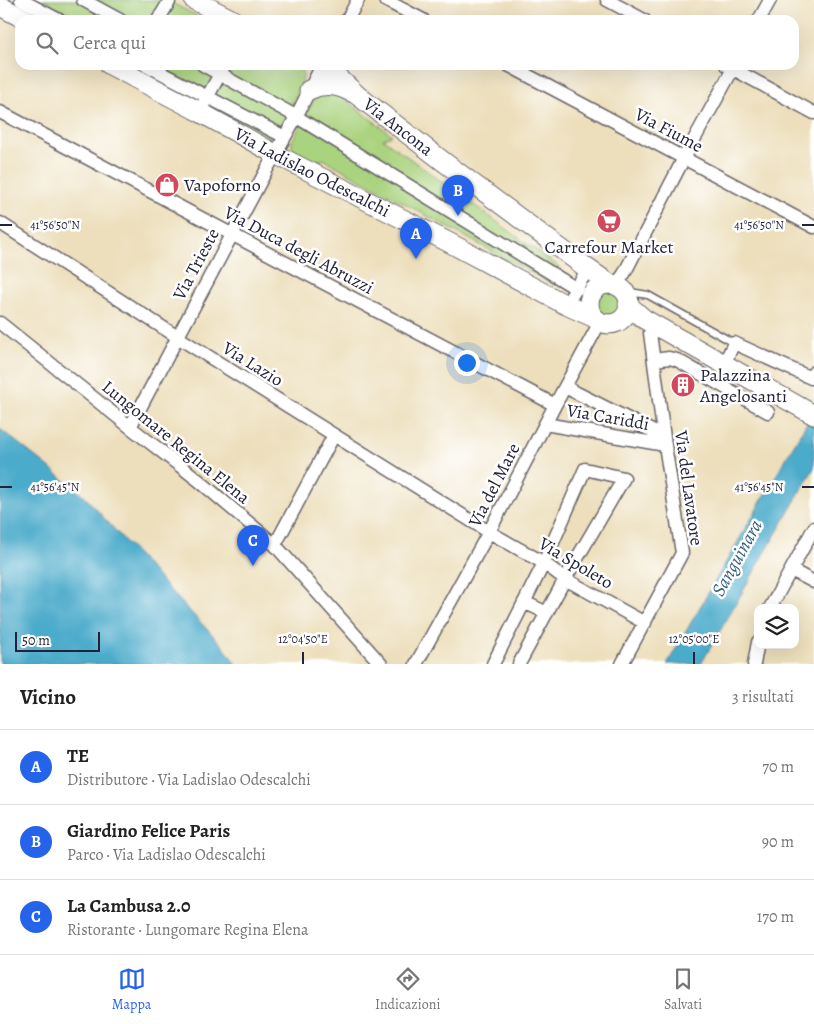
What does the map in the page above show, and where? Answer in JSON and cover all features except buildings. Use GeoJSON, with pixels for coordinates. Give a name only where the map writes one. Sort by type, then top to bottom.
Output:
{"type":"FeatureCollection","features":[{"type":"Feature","properties":{"kind":"street"},"geometry":{"type":"LineString","coordinates":[[83,0],[111,15]]}},
{"type":"Feature","properties":{"kind":"street"},"geometry":{"type":"LineString","coordinates":[[194,0],[223,15]]}},
{"type":"Feature","properties":{"kind":"street"},"geometry":{"type":"LineString","coordinates":[[350,15],[358,0]]}},
{"type":"Feature","properties":{"kind":"street"},"geometry":{"type":"LineString","coordinates":[[385,0],[414,15]]}},
{"type":"Feature","properties":{"kind":"street"},"geometry":{"type":"LineString","coordinates":[[607,0],[635,15]]}},
{"type":"Feature","properties":{"kind":"street"},"geometry":{"type":"LineString","coordinates":[[762,15],[770,0]]}},
{"type":"Feature","properties":{"kind":"street"},"geometry":{"type":"LineString","coordinates":[[161,15],[169,2]]}},
{"type":"Feature","properties":{"kind":"street"},"geometry":{"type":"LineString","coordinates":[[8,6],[20,15]]}},
{"type":"Feature","properties":{"kind":"street"},"geometry":{"type":"LineString","coordinates":[[8,6],[41,15]]}},
{"type":"Feature","properties":{"kind":"street","name":"Via Ladislao Odescalchi"},"geometry":{"type":"LineString","coordinates":[[130,70],[203,104],[275,154],[450,243],[566,305],[604,320],[650,333],[724,364]]}},
{"type":"Feature","properties":{"kind":"street"},"geometry":{"type":"LineString","coordinates":[[153,70],[203,104],[281,135]]}},
{"type":"Feature","properties":{"kind":"street"},"geometry":{"type":"LineString","coordinates":[[203,104],[223,70],[260,96],[577,289]]}},
{"type":"Feature","properties":{"kind":"street","name":"Via Trieste"},"geometry":{"type":"LineString","coordinates":[[130,427],[319,70]]}},
{"type":"Feature","properties":{"kind":"street","name":"Via Ancona"},"geometry":{"type":"LineString","coordinates":[[328,70],[444,162],[619,291],[644,318],[724,364]]}},
{"type":"Feature","properties":{"kind":"street","name":"Via Fiume"},"geometry":{"type":"LineString","coordinates":[[517,70],[814,227]]}},
{"type":"Feature","properties":{"kind":"street"},"geometry":{"type":"LineString","coordinates":[[619,291],[599,286],[595,289],[590,295],[589,301],[591,313],[604,320],[624,317],[626,312],[619,291],[624,274],[729,70]]}},
{"type":"Feature","properties":{"kind":"street"},"geometry":{"type":"LineString","coordinates":[[738,70],[814,114]]}},
{"type":"Feature","properties":{"kind":"street","name":"Via Ancona"},"geometry":{"type":"LineString","coordinates":[[309,90],[321,86],[334,86],[345,88],[357,94]]}},
{"type":"Feature","properties":{"kind":"street","name":"Via Duca degli Abruzzi"},"geometry":{"type":"LineString","coordinates":[[0,112],[555,405]]}},
{"type":"Feature","properties":{"kind":"street","name":"Via Lazio"},"geometry":{"type":"LineString","coordinates":[[0,222],[177,337],[489,532]]}},
{"type":"Feature","properties":{"kind":"street"},"geometry":{"type":"LineString","coordinates":[[566,305],[588,269]]}},
{"type":"Feature","properties":{"kind":"street","name":"Via del Mare"},"geometry":{"type":"LineString","coordinates":[[416,664],[489,532],[565,386],[604,320]]}},
{"type":"Feature","properties":{"kind":"street","name":"Lungomare Regina Elena"},"geometry":{"type":"LineString","coordinates":[[0,323],[197,479],[274,546],[381,664]]}},
{"type":"Feature","properties":{"kind":"street","name":"Via del Lavatore"},"geometry":{"type":"LineString","coordinates":[[622,664],[682,553],[664,441],[650,333]]}},
{"type":"Feature","properties":{"kind":"street"},"geometry":{"type":"LineString","coordinates":[[814,372],[811,378],[734,343],[724,364],[814,415]]}},
{"type":"Feature","properties":{"kind":"street"},"geometry":{"type":"LineString","coordinates":[[654,360],[669,358],[677,360],[768,412]]}},
{"type":"Feature","properties":{"kind":"street"},"geometry":{"type":"LineString","coordinates":[[565,386],[664,441]]}},
{"type":"Feature","properties":{"kind":"street","name":"Via Cariddi"},"geometry":{"type":"LineString","coordinates":[[545,424],[664,441]]}},
{"type":"Feature","properties":{"kind":"street"},"geometry":{"type":"LineString","coordinates":[[274,546],[334,435]]}},
{"type":"Feature","properties":{"kind":"street"},"geometry":{"type":"LineString","coordinates":[[493,664],[544,563],[585,469],[624,478],[565,579],[519,664]]}},
{"type":"Feature","properties":{"kind":"street"},"geometry":{"type":"LineString","coordinates":[[772,604],[814,528]]}},
{"type":"Feature","properties":{"kind":"street","name":"Via Spoleto"},"geometry":{"type":"LineString","coordinates":[[489,532],[544,563],[565,579],[644,623]]}},
{"type":"Feature","properties":{"kind":"street"},"geometry":{"type":"LineString","coordinates":[[791,570],[814,582]]}},
{"type":"Feature","properties":{"kind":"street"},"geometry":{"type":"LineString","coordinates":[[524,602],[547,613]]}},
{"type":"Feature","properties":{"kind":"street"},"geometry":{"type":"LineString","coordinates":[[754,664],[756,649]]}},
{"type":"Feature","properties":{"kind":"lane"},"geometry":{"type":"LineString","coordinates":[[619,291],[648,295],[734,343]]}},
{"type":"Feature","properties":{"kind":"green space"},"geometry":{"type":"Polygon","coordinates":[[[7,0],[166,0],[195,15],[35,15],[7,0]]]}},
{"type":"Feature","properties":{"kind":"green space"},"geometry":{"type":"Polygon","coordinates":[[[136,70],[301,70],[303,79],[276,137],[270,139],[261,138],[136,70]]]}},
{"type":"Feature","properties":{"kind":"green space"},"geometry":{"type":"Polygon","coordinates":[[[322,93],[339,95],[392,135],[383,139],[559,267],[562,275],[555,283],[550,283],[323,159],[312,164],[296,156],[292,149],[292,141],[315,98],[322,93]]]}},
{"type":"Feature","properties":{"kind":"green space"},"geometry":{"type":"Polygon","coordinates":[[[609,291],[618,294],[621,303],[618,312],[609,315],[600,312],[597,303],[600,294],[609,291]]]}},
{"type":"Feature","properties":{"kind":"water","name":"Sanguinara"},"geometry":{"type":"Polygon","coordinates":[[[814,410],[814,468],[701,664],[667,664],[814,410]]]}},
{"type":"Feature","properties":{"kind":"water"},"geometry":{"type":"Polygon","coordinates":[[[0,429],[85,497],[223,646],[236,664],[0,664],[0,429]]]}},
{"type":"Feature","properties":{"kind":"place","name":"Vapoforno"},"geometry":{"type":"Point","coordinates":[167,185]}},
{"type":"Feature","properties":{"kind":"place","name":"Giardino Felice Paris"},"geometry":{"type":"Point","coordinates":[458,216]}},
{"type":"Feature","properties":{"kind":"place","name":"Carrefour Market"},"geometry":{"type":"Point","coordinates":[609,221]}},
{"type":"Feature","properties":{"kind":"place","name":"TE"},"geometry":{"type":"Point","coordinates":[416,259]}},
{"type":"Feature","properties":{"kind":"place","name":"Palazzina Angelosanti"},"geometry":{"type":"Point","coordinates":[683,385]}},
{"type":"Feature","properties":{"kind":"place","name":"La Cambusa 2.0"},"geometry":{"type":"Point","coordinates":[253,566]}}]}
